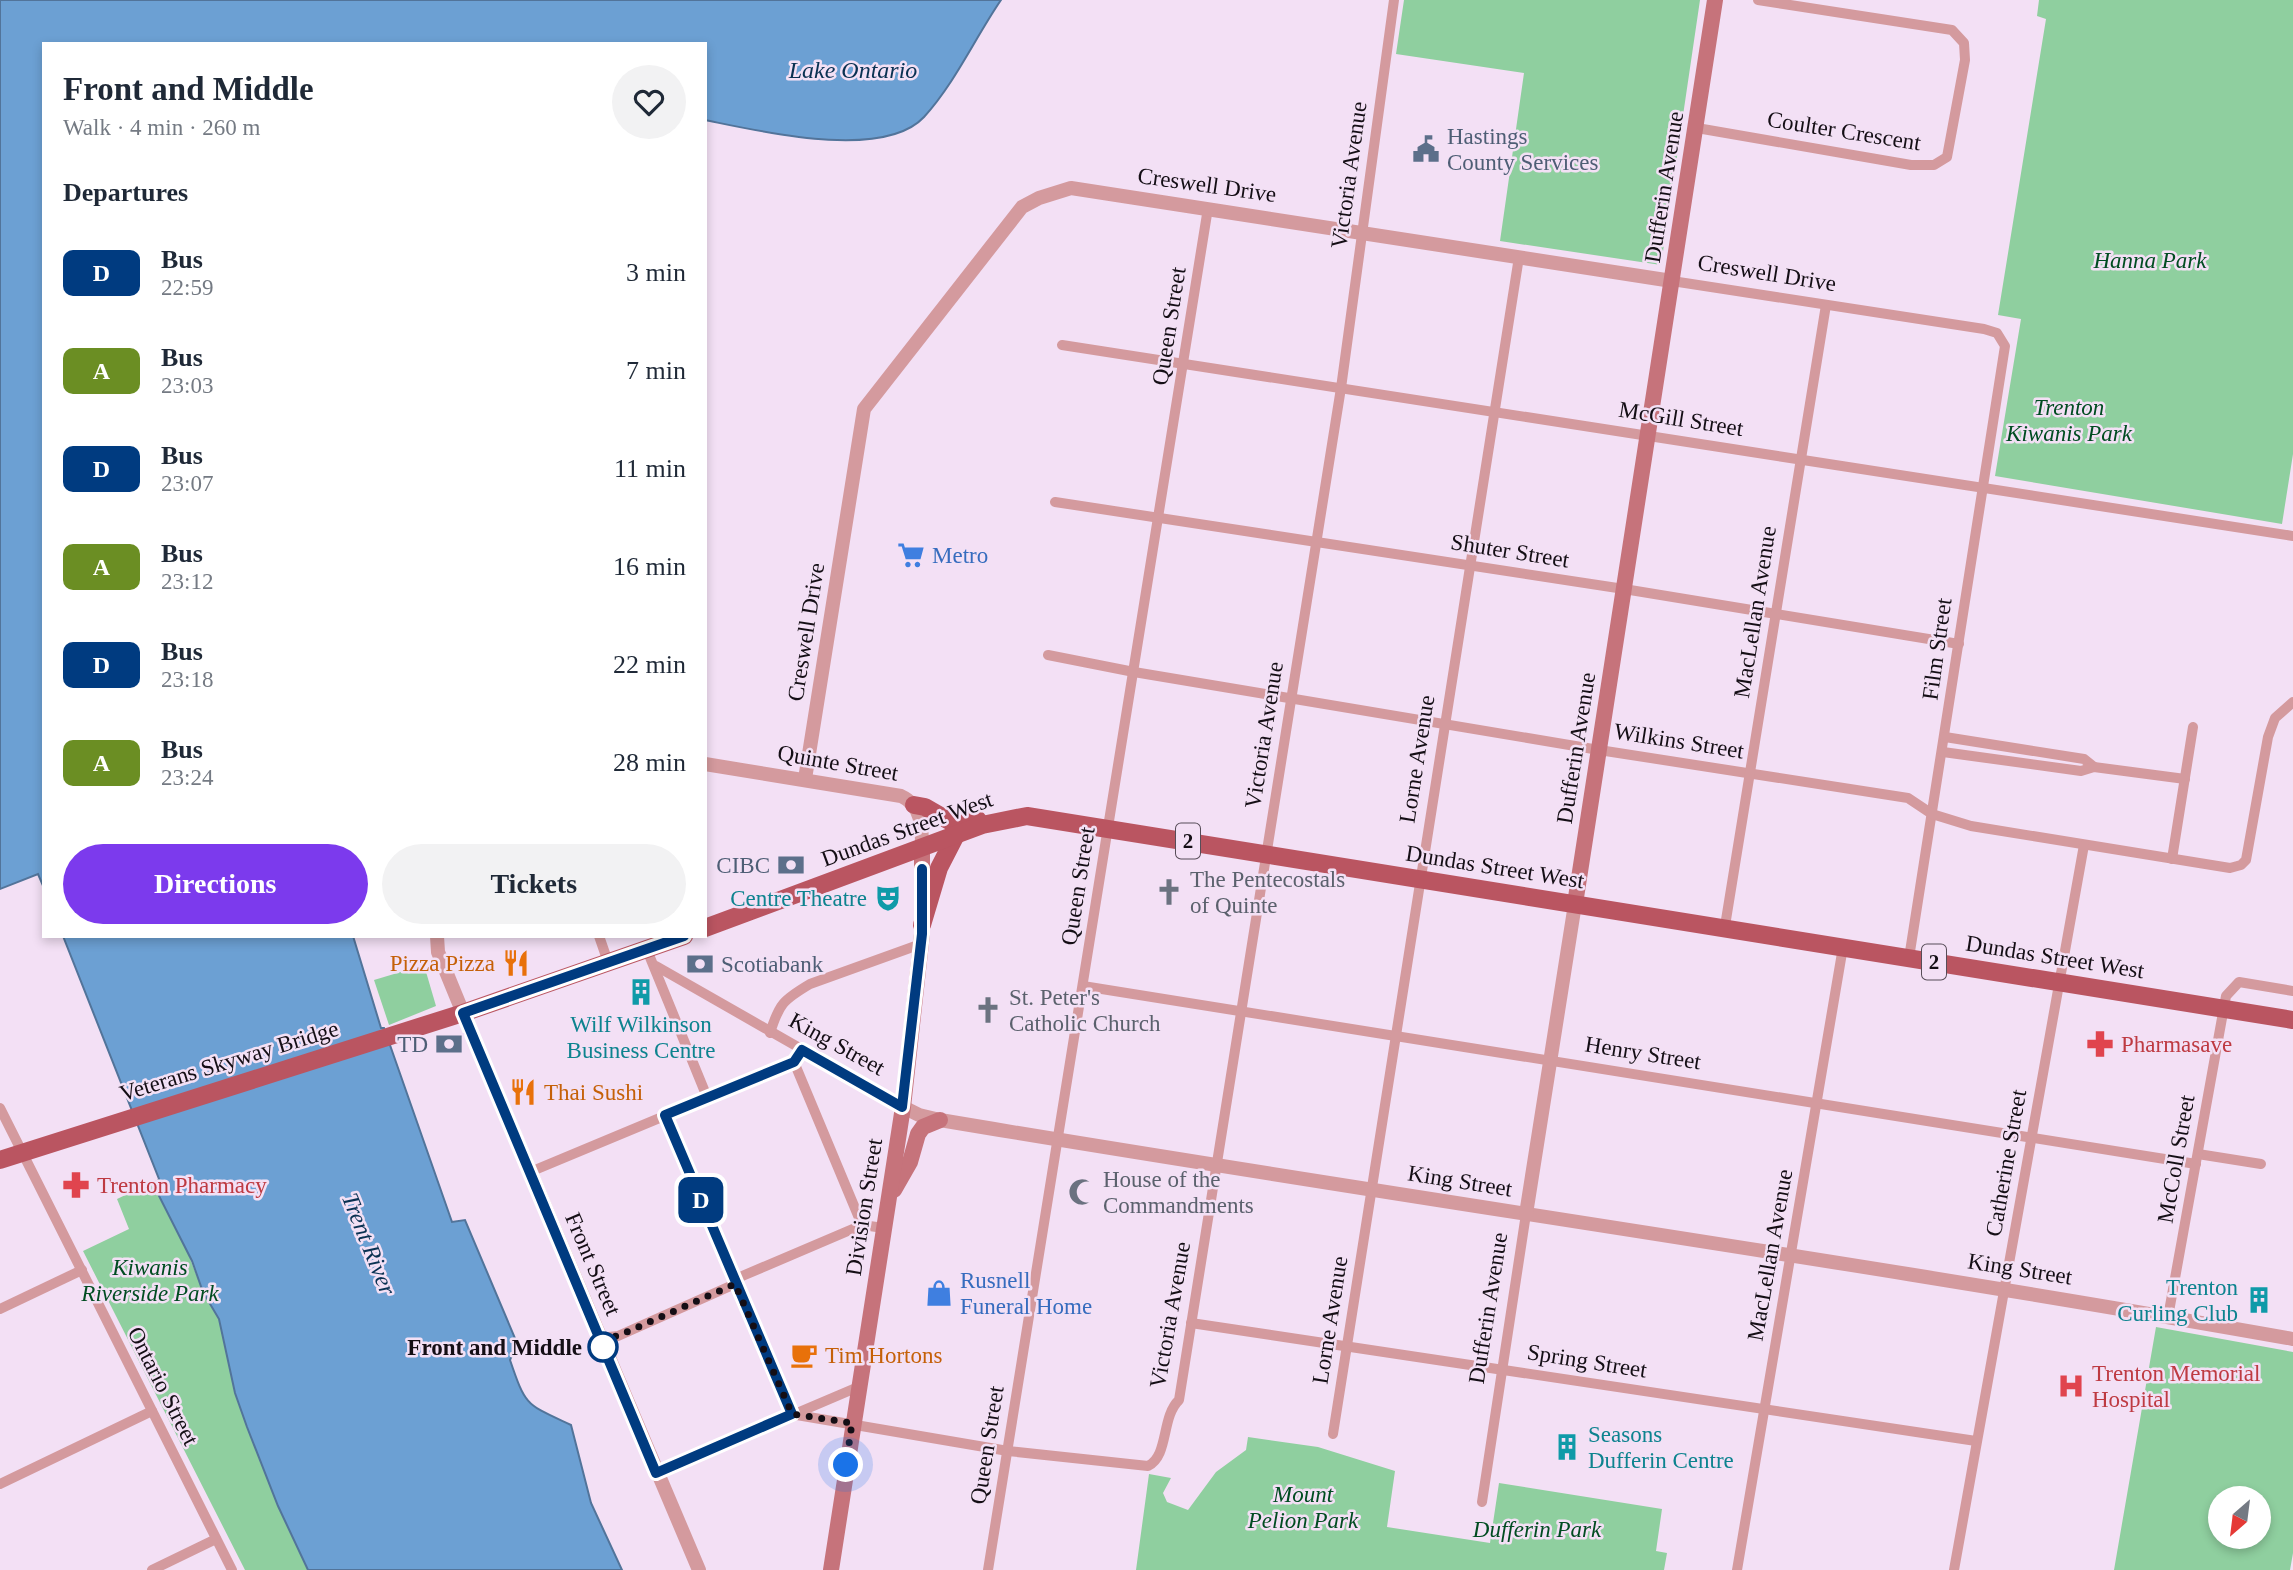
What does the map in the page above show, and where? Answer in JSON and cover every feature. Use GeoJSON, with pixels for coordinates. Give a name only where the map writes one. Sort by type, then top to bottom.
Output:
{"type":"FeatureCollection","features":[{"type":"Feature","properties":{"kind":"main road","name":"Dufferin Avenue"},"geometry":{"type":"LineString","coordinates":[[1575,904],[1715,0]]}},
{"type":"Feature","properties":{"kind":"main road"},"geometry":{"type":"LineString","coordinates":[[914,805],[926,807],[951,822],[999,819]]}},
{"type":"Feature","properties":{"kind":"main road","name":"Dundas Street West"},"geometry":{"type":"LineString","coordinates":[[707,927],[922,850],[999,819],[1027,816],[1725,926],[2293,1020]]}},
{"type":"Feature","properties":{"kind":"main road"},"geometry":{"type":"LineString","coordinates":[[922,925],[939,868],[956,835]]}},
{"type":"Feature","properties":{"kind":"main road","name":"Division Street"},"geometry":{"type":"LineString","coordinates":[[831,1570],[902,1107],[921,944],[922,850]]}},
{"type":"Feature","properties":{"kind":"main road"},"geometry":{"type":"LineString","coordinates":[[463,1013],[679,938]]}},
{"type":"Feature","properties":{"kind":"main road","name":"Veterans Skyway Bridge"},"geometry":{"type":"LineString","coordinates":[[0,1160],[463,1013]]}},
{"type":"Feature","properties":{"kind":"main road"},"geometry":{"type":"LineString","coordinates":[[888,1201],[910,1162],[918,1134],[923,1128],[940,1120]]}},
{"type":"Feature","properties":{"kind":"street","name":"Victoria Avenue"},"geometry":{"type":"LineString","coordinates":[[1008,1451],[1148,1466],[1157,1458],[1170,1409],[1179,1400],[1341,388],[1394,0]]}},
{"type":"Feature","properties":{"kind":"street","name":"Coulter Crescent"},"geometry":{"type":"LineString","coordinates":[[1697,128],[1911,165],[1934,165],[1947,157],[1965,60],[1965,43],[1952,30],[1758,0]]}},
{"type":"Feature","properties":{"kind":"street","name":"Creswell Drive"},"geometry":{"type":"LineString","coordinates":[[805,779],[864,409],[1022,208],[1040,198],[1071,188],[1208,208],[1984,329],[1997,333],[2005,346]]}},
{"type":"Feature","properties":{"kind":"street","name":"Queen Street"},"geometry":{"type":"LineString","coordinates":[[988,1570],[1208,208]]}},
{"type":"Feature","properties":{"kind":"street","name":"Lorne Avenue"},"geometry":{"type":"LineString","coordinates":[[1333,1434],[1519,257]]}},
{"type":"Feature","properties":{"kind":"street","name":"MacLellan Avenue"},"geometry":{"type":"LineString","coordinates":[[1725,926],[1826,305]]}},
{"type":"Feature","properties":{"kind":"street","name":"McGill Street"},"geometry":{"type":"LineString","coordinates":[[1062,345],[2293,536]]}},
{"type":"Feature","properties":{"kind":"street","name":"Film Street"},"geometry":{"type":"LineString","coordinates":[[1909,958],[2005,346]]}},
{"type":"Feature","properties":{"kind":"street","name":"Shuter Street"},"geometry":{"type":"LineString","coordinates":[[1055,502],[1314,544],[1624,589],[1959,644]]}},
{"type":"Feature","properties":{"kind":"street","name":"Wilkins Street"},"geometry":{"type":"LineString","coordinates":[[1048,655],[1292,699],[1908,798],[1932,814],[1970,826],[2230,868],[2241,865],[2250,850],[2268,737],[2275,718],[2293,702]]}},
{"type":"Feature","properties":{"kind":"street"},"geometry":{"type":"LineString","coordinates":[[2172,859],[2193,727]]}},
{"type":"Feature","properties":{"kind":"street"},"geometry":{"type":"LineString","coordinates":[[1945,737],[2084,759],[2094,767]]}},
{"type":"Feature","properties":{"kind":"street"},"geometry":{"type":"LineString","coordinates":[[1943,752],[2081,771],[2094,767],[2185,779]]}},
{"type":"Feature","properties":{"kind":"street","name":"Quinte Street"},"geometry":{"type":"LineString","coordinates":[[707,764],[901,796],[914,805],[922,829],[922,850]]}},
{"type":"Feature","properties":{"kind":"street","name":"Catherine Street"},"geometry":{"type":"LineString","coordinates":[[1954,1570],[2084,845]]}},
{"type":"Feature","properties":{"kind":"street","name":"Dufferin Avenue"},"geometry":{"type":"LineString","coordinates":[[1482,1502],[1575,904]]}},
{"type":"Feature","properties":{"kind":"street","name":"Front Street"},"geometry":{"type":"LineString","coordinates":[[437,938],[438,952],[463,1013],[699,1570]]}},
{"type":"Feature","properties":{"kind":"street"},"geometry":{"type":"LineString","coordinates":[[600,938],[608,962]]}},
{"type":"Feature","properties":{"kind":"street"},"geometry":{"type":"LineString","coordinates":[[770,1033],[773,1018],[781,1002],[795,992],[810,984],[921,944]]}},
{"type":"Feature","properties":{"kind":"street","name":"MacLellan Avenue"},"geometry":{"type":"LineString","coordinates":[[1737,1570],[1843,947]]}},
{"type":"Feature","properties":{"kind":"street"},"geometry":{"type":"LineString","coordinates":[[647,950],[656,966],[707,1097]]}},
{"type":"Feature","properties":{"kind":"street","name":"King Street"},"geometry":{"type":"LineString","coordinates":[[656,966],[902,1107],[940,1120],[2004,1290],[2293,1339]]}},
{"type":"Feature","properties":{"kind":"street","name":"McColl Street"},"geometry":{"type":"LineString","coordinates":[[2168,1317],[2226,996],[2239,982],[2293,991]]}},
{"type":"Feature","properties":{"kind":"street","name":"Henry Street"},"geometry":{"type":"LineString","coordinates":[[1083,986],[2031,1138],[2197,1159],[2261,1164]]}},
{"type":"Feature","properties":{"kind":"street"},"geometry":{"type":"LineString","coordinates":[[530,1172],[794,1062],[802,1050]]}},
{"type":"Feature","properties":{"kind":"street"},"geometry":{"type":"LineString","coordinates":[[794,1062],[862,1225]]}},
{"type":"Feature","properties":{"kind":"street","name":"Ontario Street"},"geometry":{"type":"LineString","coordinates":[[0,1108],[232,1570]]}},
{"type":"Feature","properties":{"kind":"street"},"geometry":{"type":"LineString","coordinates":[[665,1115],[792,1414]]}},
{"type":"Feature","properties":{"kind":"street"},"geometry":{"type":"LineString","coordinates":[[600,1338],[618,1336],[735,1284],[740,1277],[862,1225],[884,1228]]}},
{"type":"Feature","properties":{"kind":"street"},"geometry":{"type":"LineString","coordinates":[[0,1309],[82,1270]]}},
{"type":"Feature","properties":{"kind":"street","name":"Spring Street"},"geometry":{"type":"LineString","coordinates":[[1191,1323],[1976,1441]]}},
{"type":"Feature","properties":{"kind":"street"},"geometry":{"type":"LineString","coordinates":[[656,1473],[858,1387]]}},
{"type":"Feature","properties":{"kind":"street"},"geometry":{"type":"LineString","coordinates":[[0,1484],[152,1411]]}},
{"type":"Feature","properties":{"kind":"street"},"geometry":{"type":"LineString","coordinates":[[792,1414],[1008,1451]]}},
{"type":"Feature","properties":{"kind":"street"},"geometry":{"type":"LineString","coordinates":[[152,1570],[216,1539]]}},
{"type":"Feature","properties":{"kind":"green space"},"geometry":{"type":"Polygon","coordinates":[[[1404,0],[1700,0],[1661,265],[1500,241],[1524,73],[1396,54],[1404,0]]]}},
{"type":"Feature","properties":{"kind":"green space","name":"Hanna Park"},"geometry":{"type":"Polygon","coordinates":[[[2039,0],[2293,0],[2293,454],[2282,524],[1995,476],[2021,319],[1998,315],[2046,19],[2037,16],[2039,0]]]}},
{"type":"Feature","properties":{"kind":"green space"},"geometry":{"type":"Polygon","coordinates":[[[424,965],[436,1006],[389,1025],[374,980],[424,965]]]}},
{"type":"Feature","properties":{"kind":"green space","name":"Kiwanis Riverside Park"},"geometry":{"type":"Polygon","coordinates":[[[159,1179],[203,1292],[219,1319],[229,1366],[278,1506],[308,1570],[245,1570],[83,1251],[129,1229],[117,1199],[159,1179]]]}},
{"type":"Feature","properties":{"kind":"green space"},"geometry":{"type":"Polygon","coordinates":[[[2156,1327],[2293,1352],[2293,1553],[2290,1570],[2114,1570],[2156,1327]]]}},
{"type":"Feature","properties":{"kind":"green space"},"geometry":{"type":"Polygon","coordinates":[[[1248,1437],[1318,1447],[1395,1471],[1387,1527],[1490,1543],[1499,1483],[1662,1509],[1656,1551],[1667,1553],[1664,1570],[1136,1570],[1149,1474],[1171,1478],[1163,1493],[1167,1502],[1188,1510],[1216,1472],[1246,1450],[1248,1437]]]}},
{"type":"Feature","properties":{"kind":"water","name":"Lake Ontario"},"geometry":{"type":"Polygon","coordinates":[[[0,0],[1001,0],[955,75],[924,117],[905,130],[880,138],[851,140],[787,135],[707,120],[707,42],[42,42],[42,883],[38,874],[0,889],[0,0]]]}},
{"type":"Feature","properties":{"kind":"water","name":"Trent River"},"geometry":{"type":"Polygon","coordinates":[[[64,938],[354,938],[381,1028],[384,1028],[452,1222],[465,1220],[517,1343],[510,1360],[520,1387],[524,1396],[536,1408],[571,1425],[591,1503],[622,1570],[308,1570],[278,1506],[247,1427],[235,1393],[219,1319],[203,1292],[192,1261],[155,1188],[159,1179],[64,938]]]}},
{"type":"Feature","properties":{"kind":"bus line","name":"D"},"geometry":{"type":"LineString","coordinates":[[679,938],[463,1013],[656,1473],[792,1414],[665,1115],[794,1062],[802,1050],[902,1107],[922,934],[922,869]]}},
{"type":"Feature","properties":{"kind":"place","name":"Hastings County Services"},"geometry":{"type":"Point","coordinates":[1426,149]}},
{"type":"Feature","properties":{"kind":"place","name":"Metro"},"geometry":{"type":"Point","coordinates":[911,555]}},
{"type":"Feature","properties":{"kind":"place","name":"CIBC"},"geometry":{"type":"Point","coordinates":[791,865]}},
{"type":"Feature","properties":{"kind":"place","name":"The Pentecostals of Quinte"},"geometry":{"type":"Point","coordinates":[1169,892]}},
{"type":"Feature","properties":{"kind":"place","name":"Centre Theatre"},"geometry":{"type":"Point","coordinates":[888,898]}},
{"type":"Feature","properties":{"kind":"place","name":"Pizza Pizza"},"geometry":{"type":"Point","coordinates":[516,963]}},
{"type":"Feature","properties":{"kind":"place","name":"Scotiabank"},"geometry":{"type":"Point","coordinates":[700,964]}},
{"type":"Feature","properties":{"kind":"place","name":"Wilf Wilkinson Business Centre"},"geometry":{"type":"Point","coordinates":[641,992]}},
{"type":"Feature","properties":{"kind":"place","name":"St. Peter's Catholic Church"},"geometry":{"type":"Point","coordinates":[988,1010]}},
{"type":"Feature","properties":{"kind":"place","name":"TD"},"geometry":{"type":"Point","coordinates":[449,1044]}},
{"type":"Feature","properties":{"kind":"place","name":"Pharmasave"},"geometry":{"type":"Point","coordinates":[2100,1044]}},
{"type":"Feature","properties":{"kind":"place","name":"Thai Sushi"},"geometry":{"type":"Point","coordinates":[523,1092]}},
{"type":"Feature","properties":{"kind":"place","name":"Trenton Pharmacy"},"geometry":{"type":"Point","coordinates":[76,1185]}},
{"type":"Feature","properties":{"kind":"place","name":"House of the Commandments"},"geometry":{"type":"Point","coordinates":[1082,1192]}},
{"type":"Feature","properties":{"kind":"place","name":"Rusnell Funeral Home"},"geometry":{"type":"Point","coordinates":[939,1293]}},
{"type":"Feature","properties":{"kind":"place","name":"Trenton Curling Club"},"geometry":{"type":"Point","coordinates":[2259,1300]}},
{"type":"Feature","properties":{"kind":"place","name":"Front and Middle"},"geometry":{"type":"Point","coordinates":[603,1347]}},
{"type":"Feature","properties":{"kind":"place","name":"Tim Hortons"},"geometry":{"type":"Point","coordinates":[804,1355]}},
{"type":"Feature","properties":{"kind":"place","name":"Trenton Memorial Hospital"},"geometry":{"type":"Point","coordinates":[2071,1386]}},
{"type":"Feature","properties":{"kind":"place","name":"Seasons Dufferin Centre"},"geometry":{"type":"Point","coordinates":[1567,1447]}},
{"type":"Feature","properties":{"kind":"route"},"geometry":{"type":"LineString","coordinates":[[603,1347],[600,1338],[618,1336],[735,1284],[792,1414],[852,1423],[846,1465]]}},
{"type":"Feature","properties":{"kind":"park label","name":"Trenton Kiwanis Park"},"geometry":{"type":"Point","coordinates":[2069,420]}},
{"type":"Feature","properties":{"kind":"park label","name":"Mount Pelion Park"},"geometry":{"type":"Point","coordinates":[1303,1507]}},
{"type":"Feature","properties":{"kind":"park label","name":"Dufferin Park"},"geometry":{"type":"Point","coordinates":[1537,1529]}}]}
